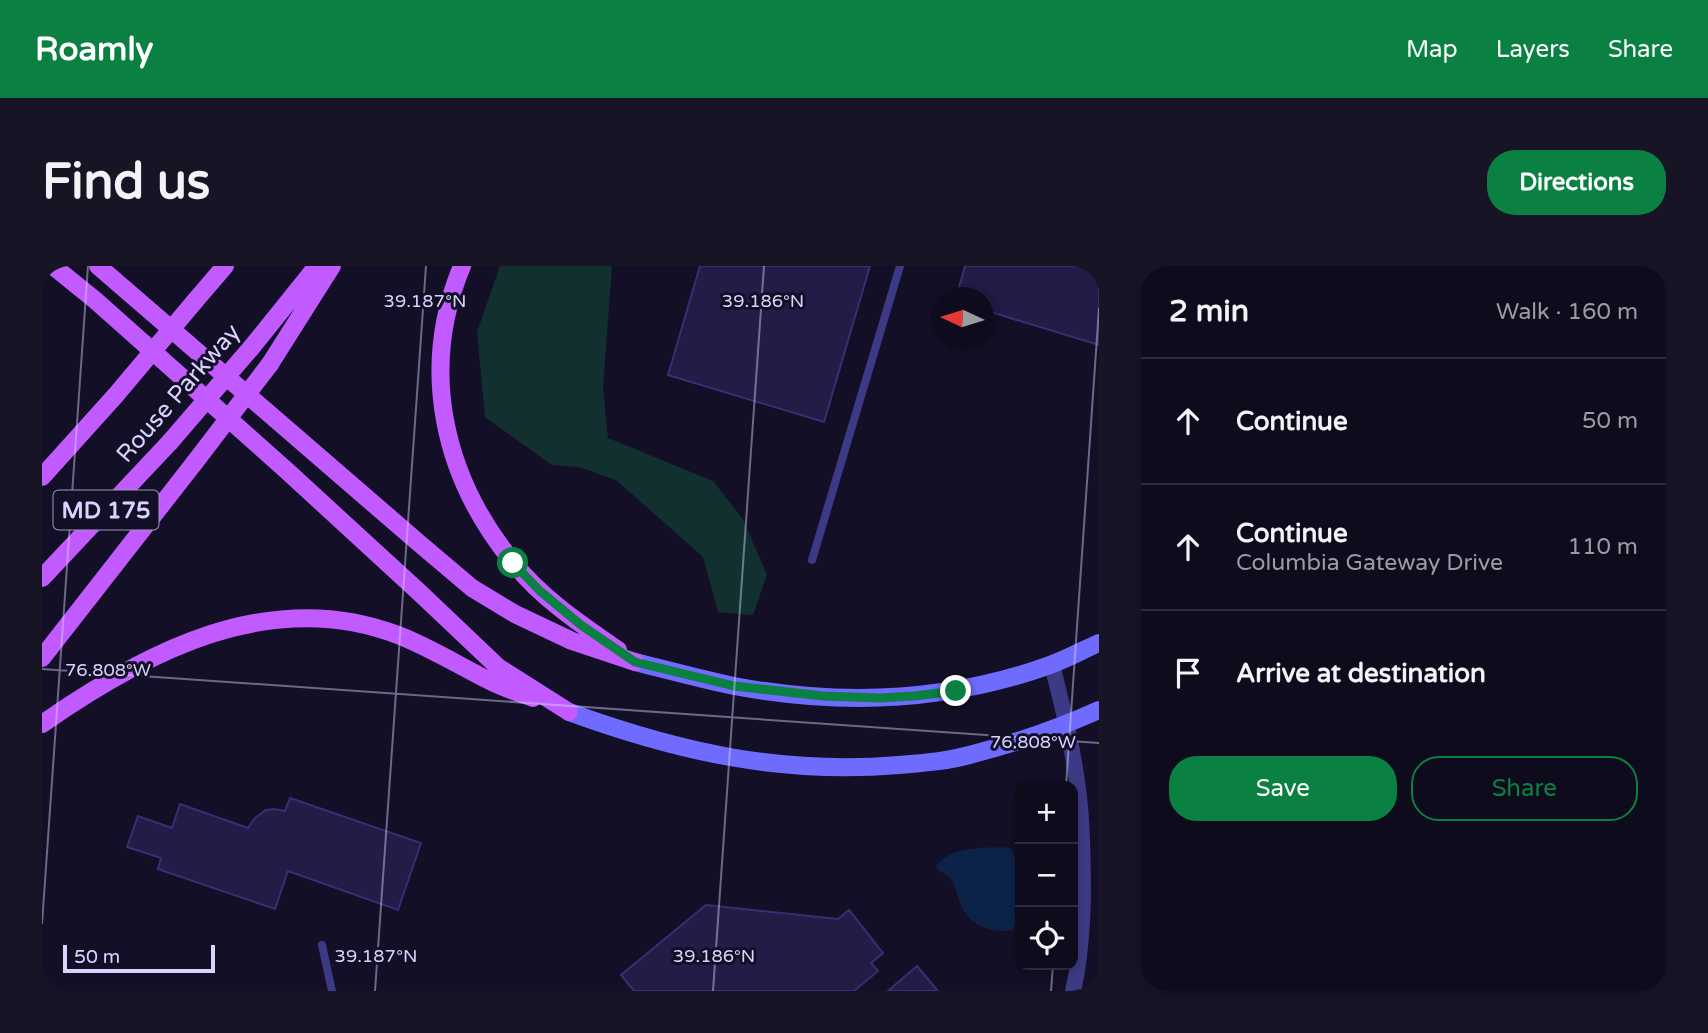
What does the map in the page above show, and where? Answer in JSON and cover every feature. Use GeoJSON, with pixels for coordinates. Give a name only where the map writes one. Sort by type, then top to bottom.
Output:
{"type":"FeatureCollection","features":[{"type":"Feature","properties":{"kind":"main road"},"geometry":{"type":"LineString","coordinates":[[53,266],[286,470],[498,667],[569,712]]}},
{"type":"Feature","properties":{"kind":"main road"},"geometry":{"type":"LineString","coordinates":[[98,266],[472,588],[514,614],[572,642],[635,662]]}},
{"type":"Feature","properties":{"kind":"main road"},"geometry":{"type":"LineString","coordinates":[[195,301],[216,266]]}},
{"type":"Feature","properties":{"kind":"main road","name":"Rouse Parkway"},"geometry":{"type":"LineString","coordinates":[[42,477],[225,266]]}},
{"type":"Feature","properties":{"kind":"main road","name":"Rouse Parkway"},"geometry":{"type":"LineString","coordinates":[[42,578],[170,442],[317,266]]}},
{"type":"Feature","properties":{"kind":"main road"},"geometry":{"type":"LineString","coordinates":[[42,658],[270,364],[332,266]]}},
{"type":"Feature","properties":{"kind":"main road"},"geometry":{"type":"LineString","coordinates":[[462,266],[445,321],[441,364],[442,404],[450,448],[465,486],[487,528],[513,563],[540,591],[581,625],[635,662]]}},
{"type":"Feature","properties":{"kind":"main road"},"geometry":{"type":"LineString","coordinates":[[42,724],[114,679],[197,638],[239,625],[273,619],[305,618],[355,622],[397,635],[445,656],[491,682],[569,712]]}},
{"type":"Feature","properties":{"kind":"street"},"geometry":{"type":"LineString","coordinates":[[635,662],[734,686],[823,696],[879,698],[956,691],[1004,680],[1052,664],[1099,643]]}},
{"type":"Feature","properties":{"kind":"street"},"geometry":{"type":"LineString","coordinates":[[1052,664],[1067,724],[1079,796],[1084,857],[1082,924],[1078,972],[1073,991]]}},
{"type":"Feature","properties":{"kind":"street"},"geometry":{"type":"LineString","coordinates":[[569,712],[647,738],[716,755],[766,764],[873,767],[971,755],[1067,724],[1099,710]]}},
{"type":"Feature","properties":{"kind":"lane"},"geometry":{"type":"LineString","coordinates":[[812,560],[900,266]]}},
{"type":"Feature","properties":{"kind":"lane"},"geometry":{"type":"LineString","coordinates":[[322,945],[331,991]]}},
{"type":"Feature","properties":{"kind":"green space"},"geometry":{"type":"Polygon","coordinates":[[[500,266],[612,266],[603,387],[608,438],[713,481],[743,519],[767,575],[753,615],[718,612],[703,557],[616,480],[579,467],[552,465],[485,417],[477,332],[500,266]]]}},
{"type":"Feature","properties":{"kind":"water"},"geometry":{"type":"Polygon","coordinates":[[[977,848],[1012,849],[1015,856],[1013,930],[985,928],[968,917],[950,878],[936,866],[942,859],[958,851],[977,848]]]}},
{"type":"Feature","properties":{"kind":"building"},"geometry":{"type":"Polygon","coordinates":[[[700,266],[870,266],[824,422],[668,375],[700,266]]]}},
{"type":"Feature","properties":{"kind":"building"},"geometry":{"type":"Polygon","coordinates":[[[965,266],[1099,266],[1099,345],[994,313],[994,287],[959,287],[965,266]]]}},
{"type":"Feature","properties":{"kind":"building"},"geometry":{"type":"Polygon","coordinates":[[[290,798],[421,843],[398,910],[288,871],[275,909],[158,869],[161,858],[127,847],[138,816],[172,828],[180,804],[248,828],[255,818],[266,810],[285,811],[290,798]]]}},
{"type":"Feature","properties":{"kind":"building"},"geometry":{"type":"Polygon","coordinates":[[[706,905],[838,919],[849,910],[883,953],[871,963],[878,971],[854,991],[634,991],[621,975],[706,905]]]}},
{"type":"Feature","properties":{"kind":"building"},"geometry":{"type":"Polygon","coordinates":[[[917,966],[938,991],[888,991],[917,966]]]}},
{"type":"Feature","properties":{"kind":"route"},"geometry":{"type":"LineString","coordinates":[[513,563],[540,591],[581,625],[635,662],[734,686],[823,696],[879,698],[956,691]]}}]}
